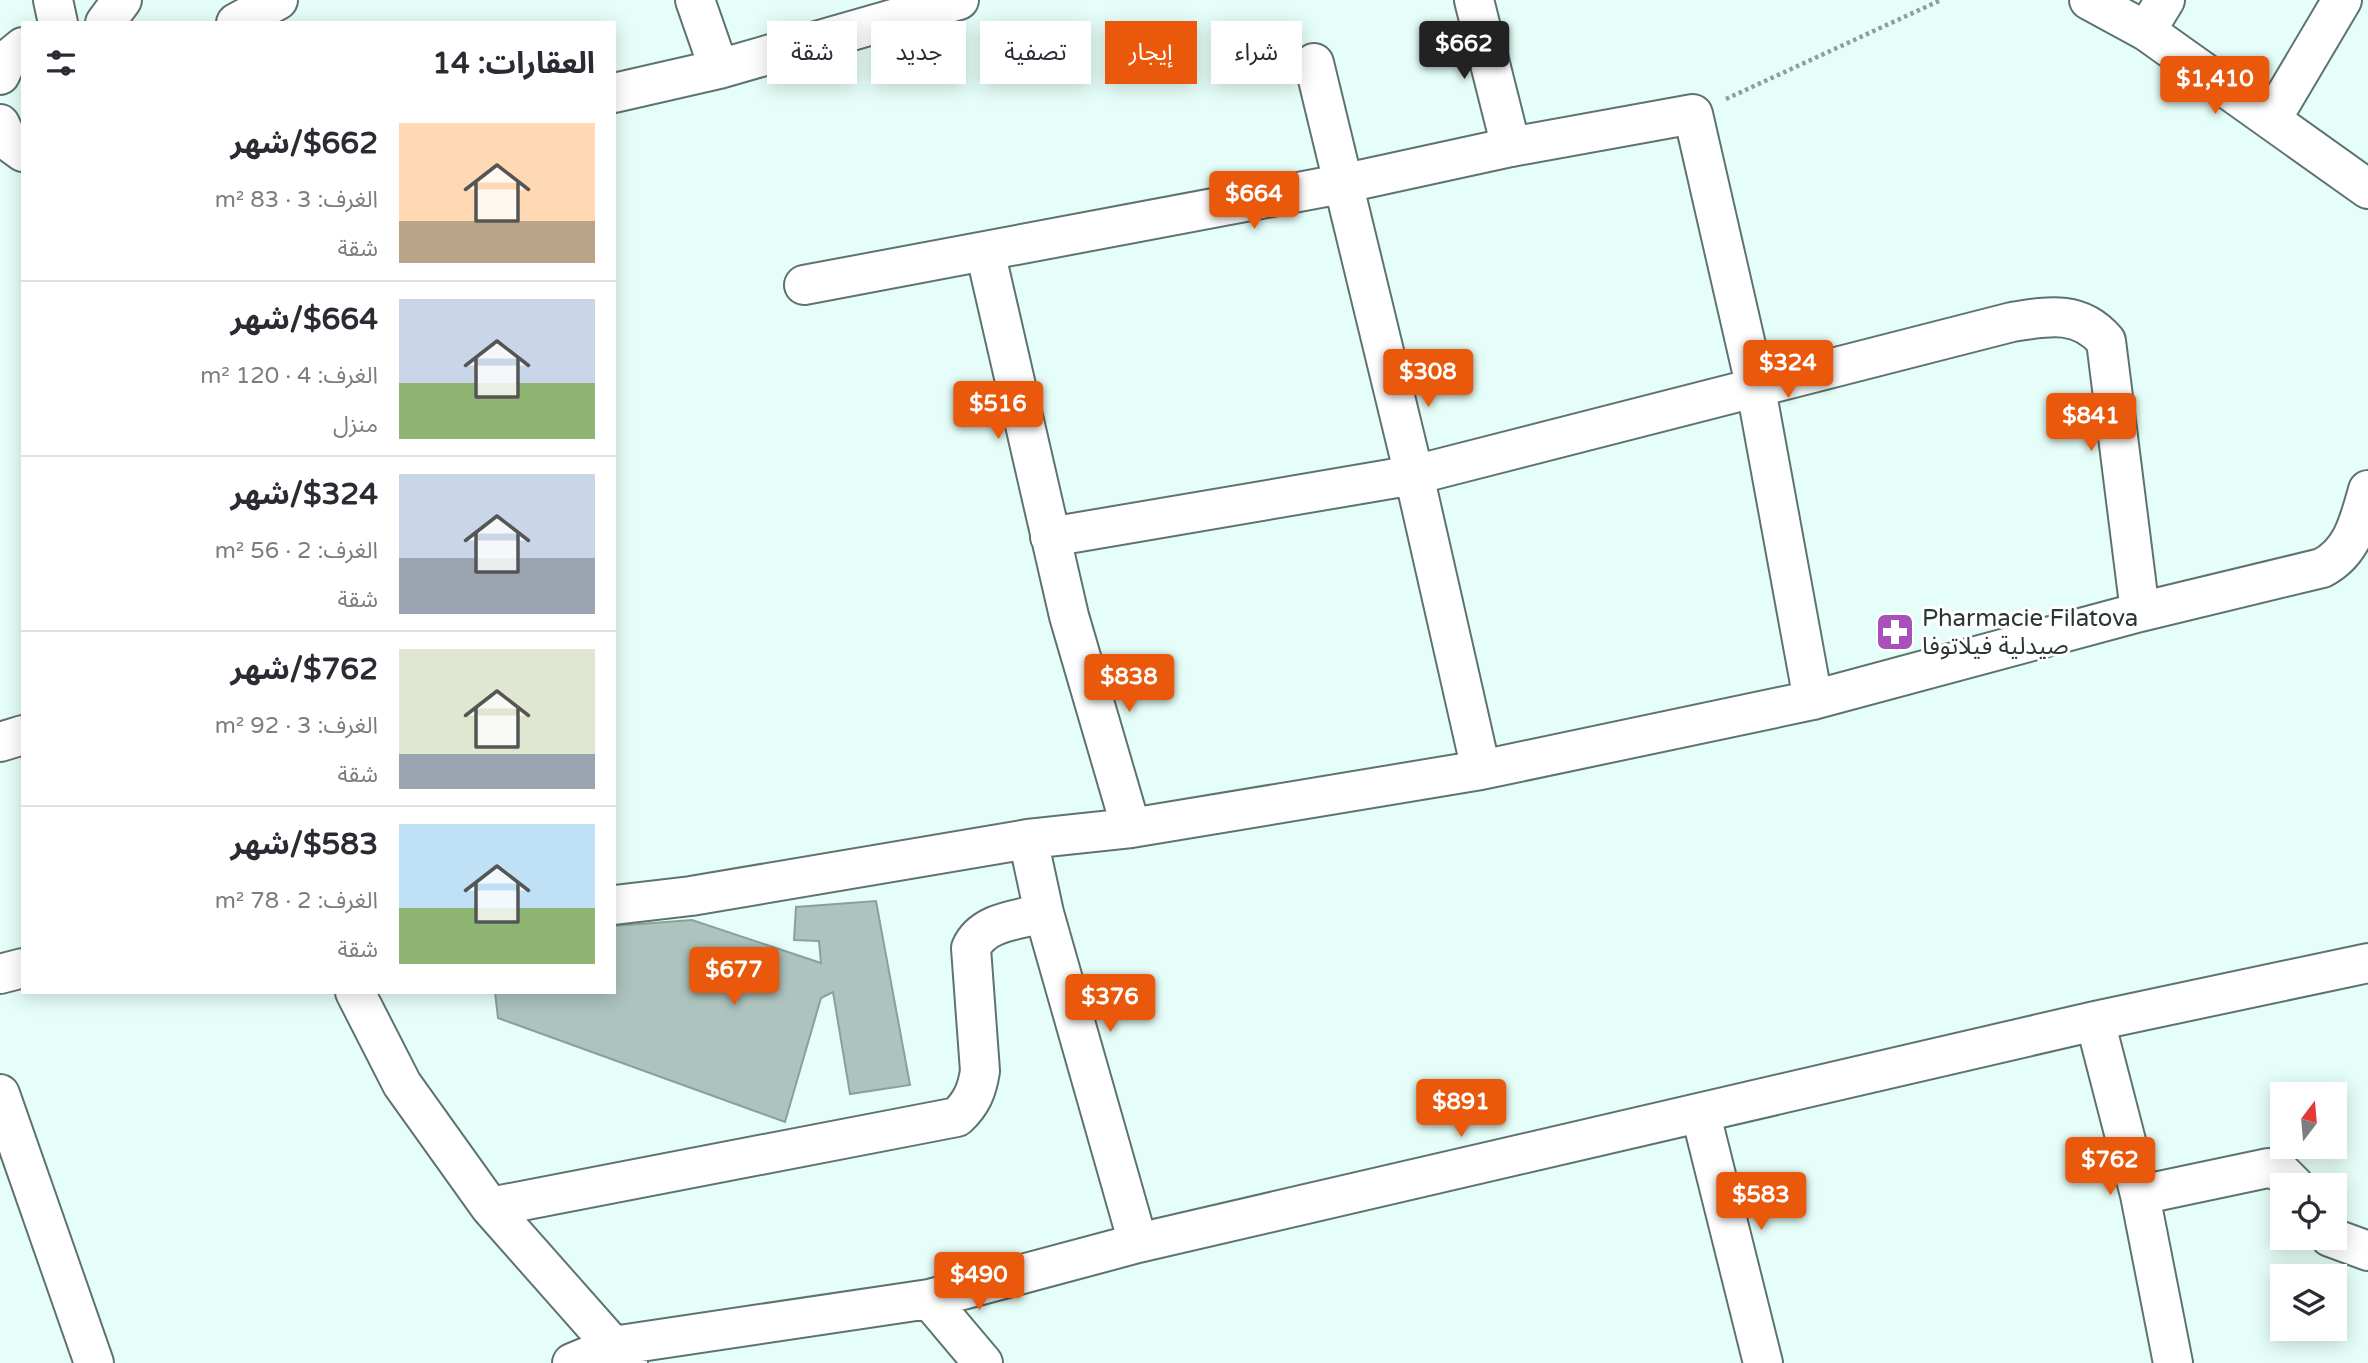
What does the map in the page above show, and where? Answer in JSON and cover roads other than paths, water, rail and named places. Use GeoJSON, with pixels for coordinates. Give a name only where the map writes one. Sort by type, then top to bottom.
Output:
{"type":"FeatureCollection","features":[{"type":"Feature","properties":{"kind":"street"},"geometry":{"type":"LineString","coordinates":[[53,0],[58,21]]}},
{"type":"Feature","properties":{"kind":"street"},"geometry":{"type":"LineString","coordinates":[[106,21],[122,0]]}},
{"type":"Feature","properties":{"kind":"street"},"geometry":{"type":"LineString","coordinates":[[240,21],[278,0]]}},
{"type":"Feature","properties":{"kind":"street"},"geometry":{"type":"LineString","coordinates":[[695,0],[719,69]]}},
{"type":"Feature","properties":{"kind":"street"},"geometry":{"type":"LineString","coordinates":[[616,93],[719,69],[959,0]]}},
{"type":"Feature","properties":{"kind":"street"},"geometry":{"type":"LineString","coordinates":[[1474,0],[1511,147]]}},
{"type":"Feature","properties":{"kind":"street"},"geometry":{"type":"LineString","coordinates":[[2089,0],[2155,16],[2271,120],[2368,188]]}},
{"type":"Feature","properties":{"kind":"street"},"geometry":{"type":"LineString","coordinates":[[2271,120],[2342,0]]}},
{"type":"Feature","properties":{"kind":"street"},"geometry":{"type":"LineString","coordinates":[[0,75],[7,60],[21,49]]}},
{"type":"Feature","properties":{"kind":"street"},"geometry":{"type":"LineString","coordinates":[[1314,63],[1341,184],[1414,475],[1481,770]]}},
{"type":"Feature","properties":{"kind":"street"},"geometry":{"type":"LineString","coordinates":[[804,285],[1341,184],[1511,147],[1693,114],[1756,389],[1813,700]]}},
{"type":"Feature","properties":{"kind":"street"},"geometry":{"type":"LineString","coordinates":[[0,124],[8,141],[21,151]]}},
{"type":"Feature","properties":{"kind":"street"},"geometry":{"type":"LineString","coordinates":[[0,170],[21,163]]}},
{"type":"Feature","properties":{"kind":"street"},"geometry":{"type":"LineString","coordinates":[[985,251],[1069,616],[1131,828]]}},
{"type":"Feature","properties":{"kind":"street"},"geometry":{"type":"LineString","coordinates":[[1050,537],[1414,475],[2012,322],[2067,316],[2084,321],[2096,329],[2106,341],[2140,612]]}},
{"type":"Feature","properties":{"kind":"street"},"geometry":{"type":"LineString","coordinates":[[616,905],[691,896],[1028,839],[1131,828],[1481,770],[1813,700],[2140,612],[2292,576],[2333,562],[2349,545],[2368,490]]}},
{"type":"Feature","properties":{"kind":"street"},"geometry":{"type":"LineString","coordinates":[[0,742],[21,736]]}},
{"type":"Feature","properties":{"kind":"street"},"geometry":{"type":"LineString","coordinates":[[1028,839],[1044,913],[1138,1243]]}},
{"type":"Feature","properties":{"kind":"street"},"geometry":{"type":"LineString","coordinates":[[490,1208],[957,1117],[969,1105],[977,1090],[980,1071],[971,948],[976,937],[986,929],[1044,913]]}},
{"type":"Feature","properties":{"kind":"street"},"geometry":{"type":"LineString","coordinates":[[572,1363],[929,1298],[1138,1243],[1701,1115],[2095,1021],[2368,963]]}},
{"type":"Feature","properties":{"kind":"street"},"geometry":{"type":"LineString","coordinates":[[0,974],[21,969]]}},
{"type":"Feature","properties":{"kind":"street"},"geometry":{"type":"LineString","coordinates":[[356,994],[402,1084],[490,1208],[621,1354]]}},
{"type":"Feature","properties":{"kind":"street"},"geometry":{"type":"LineString","coordinates":[[2095,1021],[2140,1195],[2173,1363]]}},
{"type":"Feature","properties":{"kind":"street"},"geometry":{"type":"LineString","coordinates":[[0,1094],[94,1363]]}},
{"type":"Feature","properties":{"kind":"street"},"geometry":{"type":"LineString","coordinates":[[1701,1115],[1763,1363]]}},
{"type":"Feature","properties":{"kind":"street"},"geometry":{"type":"LineString","coordinates":[[2140,1195],[2268,1168],[2282,1173]]}},
{"type":"Feature","properties":{"kind":"street"},"geometry":{"type":"LineString","coordinates":[[2347,1243],[2368,1251]]}},
{"type":"Feature","properties":{"kind":"street"},"geometry":{"type":"LineString","coordinates":[[929,1298],[984,1363]]}},
{"type":"Feature","properties":{"kind":"place","name":"Pharmacie Filatova صيدلية فيلاتوفا"},"geometry":{"type":"Point","coordinates":[1895,632]}}]}
